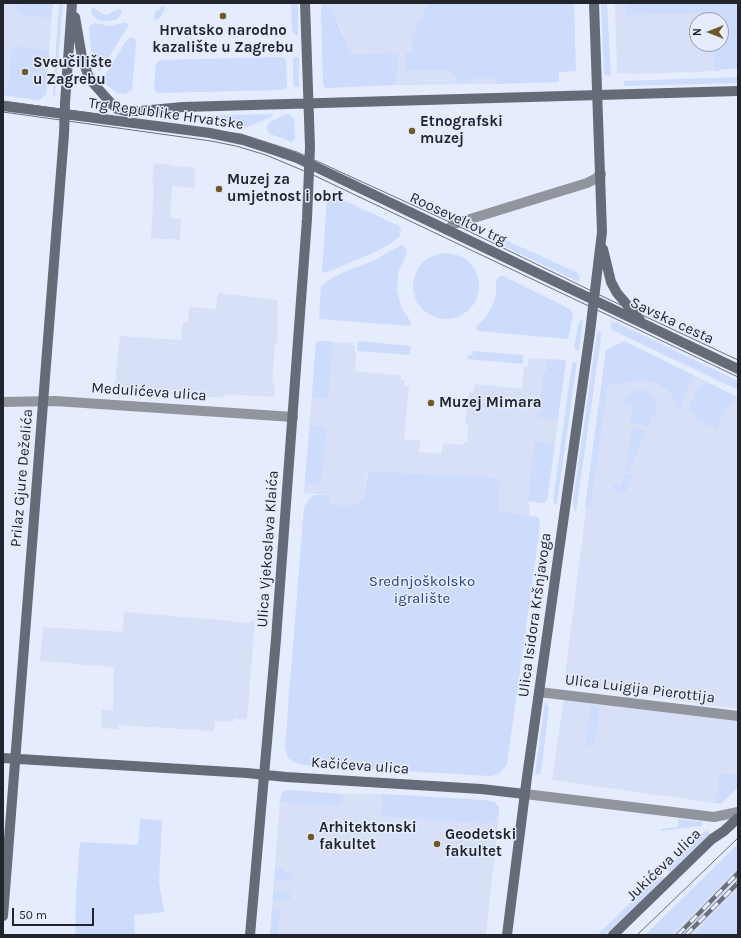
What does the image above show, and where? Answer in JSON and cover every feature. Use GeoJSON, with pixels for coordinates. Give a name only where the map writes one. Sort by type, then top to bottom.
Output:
{"type":"FeatureCollection","features":[{"type":"Feature","properties":{"kind":"street","name":"Trg Republike Hrvatske"},"geometry":{"type":"LineString","coordinates":[[73,3],[82,57],[88,74],[93,83],[110,102],[117,109],[125,111],[183,107],[738,91]]}},
{"type":"Feature","properties":{"kind":"street","name":"Trg Republike Hrvatske"},"geometry":{"type":"LineString","coordinates":[[73,3],[64,115],[234,137],[274,150],[309,165]]}},
{"type":"Feature","properties":{"kind":"street"},"geometry":{"type":"LineString","coordinates":[[305,3],[309,165]]}},
{"type":"Feature","properties":{"kind":"street"},"geometry":{"type":"LineString","coordinates":[[594,3],[601,174],[601,237],[611,282],[621,299],[644,324]]}},
{"type":"Feature","properties":{"kind":"street"},"geometry":{"type":"LineString","coordinates":[[3,106],[64,115]]}},
{"type":"Feature","properties":{"kind":"street"},"geometry":{"type":"LineString","coordinates":[[124,122],[125,111]]}},
{"type":"Feature","properties":{"kind":"street","name":"Prilaz Gjure Deželića"},"geometry":{"type":"LineString","coordinates":[[3,916],[64,115]]}},
{"type":"Feature","properties":{"kind":"street","name":"Rooseveltov trg"},"geometry":{"type":"LineString","coordinates":[[309,165],[594,300]]}},
{"type":"Feature","properties":{"kind":"street","name":"Ulica Vjekoslava Klaića"},"geometry":{"type":"LineString","coordinates":[[250,935],[293,417],[307,219],[309,165]]}},
{"type":"Feature","properties":{"kind":"street"},"geometry":{"type":"LineString","coordinates":[[447,230],[454,224],[587,183],[601,174]]}},
{"type":"Feature","properties":{"kind":"street","name":"Ulica Isidora Kršnjavoga"},"geometry":{"type":"LineString","coordinates":[[507,935],[538,692],[594,300],[601,237]]}},
{"type":"Feature","properties":{"kind":"street","name":"Savska cesta"},"geometry":{"type":"LineString","coordinates":[[594,300],[738,368]]}},
{"type":"Feature","properties":{"kind":"street","name":"Medulićeva ulica"},"geometry":{"type":"LineString","coordinates":[[3,402],[43,400],[293,417]]}},
{"type":"Feature","properties":{"kind":"street","name":"Ulica Luigija Pierottija"},"geometry":{"type":"LineString","coordinates":[[538,692],[738,716]]}},
{"type":"Feature","properties":{"kind":"street","name":"Kačićeva ulica"},"geometry":{"type":"LineString","coordinates":[[3,758],[474,789],[714,817],[738,812]]}},
{"type":"Feature","properties":{"kind":"street"},"geometry":{"type":"LineString","coordinates":[[712,839],[719,826],[714,817]]}},
{"type":"Feature","properties":{"kind":"street","name":"Jukićeva ulica"},"geometry":{"type":"LineString","coordinates":[[613,935],[712,839],[724,831],[738,818]]}},
{"type":"Feature","properties":{"kind":"shaded area","name":"Sveučilište u Zagrebu"},"geometry":{"type":"Polygon","coordinates":[[[3,3],[53,3],[46,94],[39,100],[3,95],[3,3]]]}},
{"type":"Feature","properties":{"kind":"shaded area"},"geometry":{"type":"Polygon","coordinates":[[[320,3],[424,3],[428,6],[412,35],[412,53],[405,71],[451,70],[457,75],[457,84],[465,79],[493,79],[496,74],[496,84],[396,85],[398,54],[352,54],[340,26],[324,4],[321,7],[320,3]]]}},
{"type":"Feature","properties":{"kind":"shaded area"},"geometry":{"type":"Polygon","coordinates":[[[615,3],[719,3],[719,12],[689,12],[689,52],[720,52],[720,71],[633,74],[617,73],[615,3]]]}},
{"type":"Feature","properties":{"kind":"shaded area"},"geometry":{"type":"Polygon","coordinates":[[[154,163],[195,168],[195,188],[172,186],[170,218],[181,219],[180,240],[151,238],[154,163]]]}},
{"type":"Feature","properties":{"kind":"shaded area"},"geometry":{"type":"Polygon","coordinates":[[[218,293],[278,300],[277,343],[275,344],[272,383],[275,383],[274,397],[225,394],[224,398],[185,395],[186,391],[137,388],[137,392],[114,391],[120,336],[181,340],[183,322],[188,322],[189,307],[216,309],[218,293]]]}},
{"type":"Feature","properties":{"kind":"shaded area"},"geometry":{"type":"Polygon","coordinates":[[[319,341],[353,343],[353,345],[355,345],[354,352],[356,352],[355,371],[401,376],[401,380],[405,380],[404,385],[409,386],[404,439],[420,441],[419,452],[441,454],[443,443],[464,445],[464,442],[467,442],[468,425],[465,425],[469,392],[473,393],[475,384],[522,389],[524,367],[528,367],[529,358],[566,360],[547,500],[544,503],[528,501],[530,509],[529,516],[506,513],[499,511],[500,478],[367,471],[364,497],[353,505],[330,505],[330,495],[304,493],[316,343],[319,341]]]}},
{"type":"Feature","properties":{"kind":"shaded area"},"geometry":{"type":"Polygon","coordinates":[[[624,341],[738,397],[738,709],[564,684],[606,350],[624,341]]]}},
{"type":"Feature","properties":{"kind":"shaded area"},"geometry":{"type":"Polygon","coordinates":[[[124,612],[247,623],[255,620],[247,720],[234,718],[233,722],[215,721],[214,731],[118,725],[118,729],[101,728],[102,710],[113,710],[114,667],[40,661],[43,627],[123,632],[124,612]]]}},
{"type":"Feature","properties":{"kind":"shaded area"},"geometry":{"type":"Polygon","coordinates":[[[564,698],[738,721],[738,787],[721,804],[552,780],[564,698]]]}},
{"type":"Feature","properties":{"kind":"shaded area"},"geometry":{"type":"Polygon","coordinates":[[[288,790],[341,794],[383,794],[494,802],[499,807],[499,814],[486,935],[270,935],[280,799],[283,792],[288,790]]]}},
{"type":"Feature","properties":{"kind":"shaded area"},"geometry":{"type":"Polygon","coordinates":[[[738,868],[738,889],[694,935],[671,935],[738,868]]]}},
{"type":"Feature","properties":{"kind":"green space"},"geometry":{"type":"Polygon","coordinates":[[[18,3],[53,3],[51,18],[17,14],[18,3]]]}},
{"type":"Feature","properties":{"kind":"green space"},"geometry":{"type":"Polygon","coordinates":[[[59,3],[63,3],[55,97],[53,94],[59,3]]]}},
{"type":"Feature","properties":{"kind":"green space"},"geometry":{"type":"Polygon","coordinates":[[[291,3],[298,3],[298,35],[292,31],[291,3]]]}},
{"type":"Feature","properties":{"kind":"green space"},"geometry":{"type":"Polygon","coordinates":[[[424,3],[574,3],[576,71],[559,72],[559,82],[496,84],[495,75],[493,79],[466,79],[466,83],[457,84],[457,75],[451,75],[451,70],[405,71],[405,53],[412,53],[412,35],[424,15],[423,14],[427,6],[424,3]]]}},
{"type":"Feature","properties":{"kind":"green space"},"geometry":{"type":"Polygon","coordinates":[[[601,3],[607,3],[611,76],[604,75],[601,3]]]}},
{"type":"Feature","properties":{"kind":"green space"},"geometry":{"type":"Polygon","coordinates":[[[626,3],[738,3],[738,69],[715,71],[715,52],[729,52],[729,12],[626,15],[626,3]]]}},
{"type":"Feature","properties":{"kind":"green space"},"geometry":{"type":"Polygon","coordinates":[[[324,4],[330,7],[352,54],[398,53],[396,85],[325,88],[323,85],[321,7],[324,4]]]}},
{"type":"Feature","properties":{"kind":"green space"},"geometry":{"type":"Polygon","coordinates":[[[161,6],[166,7],[160,18],[155,20],[154,14],[160,9],[161,6]]]}},
{"type":"Feature","properties":{"kind":"green space"},"geometry":{"type":"Polygon","coordinates":[[[92,8],[102,14],[107,15],[118,9],[120,9],[122,13],[117,19],[102,21],[96,19],[91,12],[92,8]]]}},
{"type":"Feature","properties":{"kind":"green space"},"geometry":{"type":"Polygon","coordinates":[[[126,22],[129,25],[100,71],[98,70],[91,50],[89,27],[94,23],[110,26],[126,22]]]}},
{"type":"Feature","properties":{"kind":"green space"},"geometry":{"type":"Polygon","coordinates":[[[131,37],[135,39],[136,44],[132,90],[125,94],[117,93],[108,86],[103,79],[126,41],[131,37]]]}},
{"type":"Feature","properties":{"kind":"green space"},"geometry":{"type":"Polygon","coordinates":[[[12,46],[49,50],[46,94],[42,98],[37,100],[3,95],[9,81],[12,46]]]}},
{"type":"Feature","properties":{"kind":"green space"},"geometry":{"type":"Polygon","coordinates":[[[280,57],[286,60],[287,87],[283,90],[157,93],[154,89],[156,64],[160,60],[280,57]]]}},
{"type":"Feature","properties":{"kind":"green space"},"geometry":{"type":"Polygon","coordinates":[[[295,57],[299,57],[299,87],[295,87],[293,83],[293,59],[295,57]]]}},
{"type":"Feature","properties":{"kind":"green space"},"geometry":{"type":"Polygon","coordinates":[[[738,77],[738,83],[624,86],[624,81],[738,77]]]}},
{"type":"Feature","properties":{"kind":"green space"},"geometry":{"type":"Polygon","coordinates":[[[272,114],[273,116],[245,128],[195,120],[195,116],[272,114]]]}},
{"type":"Feature","properties":{"kind":"green space"},"geometry":{"type":"Polygon","coordinates":[[[290,114],[294,119],[295,139],[292,142],[270,134],[267,130],[267,126],[270,122],[290,114]]]}},
{"type":"Feature","properties":{"kind":"green space"},"geometry":{"type":"Polygon","coordinates":[[[332,195],[399,226],[401,230],[400,236],[388,245],[371,254],[325,273],[322,271],[327,198],[332,195]]]}},
{"type":"Feature","properties":{"kind":"green space"},"geometry":{"type":"Polygon","coordinates":[[[492,234],[578,273],[580,277],[579,282],[487,238],[492,234]]]}},
{"type":"Feature","properties":{"kind":"green space"},"geometry":{"type":"Polygon","coordinates":[[[401,245],[405,247],[407,253],[398,273],[397,291],[402,309],[411,322],[410,326],[319,318],[321,287],[327,281],[342,273],[373,261],[401,245]]]}},
{"type":"Feature","properties":{"kind":"green space"},"geometry":{"type":"Polygon","coordinates":[[[439,253],[453,253],[465,258],[474,267],[479,279],[477,299],[470,310],[453,319],[439,319],[427,314],[418,305],[413,293],[413,279],[418,267],[427,258],[439,253]]]}},
{"type":"Feature","properties":{"kind":"green space"},"geometry":{"type":"Polygon","coordinates":[[[500,276],[503,276],[570,309],[573,314],[568,339],[477,331],[476,327],[485,318],[492,306],[496,294],[496,280],[500,276]]]}},
{"type":"Feature","properties":{"kind":"green space"},"geometry":{"type":"Polygon","coordinates":[[[583,320],[579,351],[574,347],[579,322],[583,320]]]}},
{"type":"Feature","properties":{"kind":"green space"},"geometry":{"type":"Polygon","coordinates":[[[610,322],[618,323],[738,381],[738,390],[614,331],[611,328],[610,322]]]}},
{"type":"Feature","properties":{"kind":"green space"},"geometry":{"type":"Polygon","coordinates":[[[599,330],[601,334],[600,345],[576,513],[573,506],[573,501],[595,346],[597,333],[599,330]]]}},
{"type":"Feature","properties":{"kind":"green space"},"geometry":{"type":"Polygon","coordinates":[[[319,341],[331,341],[333,343],[327,398],[314,398],[312,395],[316,343],[319,341]]]}},
{"type":"Feature","properties":{"kind":"green space"},"geometry":{"type":"Polygon","coordinates":[[[358,341],[411,346],[410,355],[357,351],[358,341]]]}},
{"type":"Feature","properties":{"kind":"green space"},"geometry":{"type":"Polygon","coordinates":[[[624,341],[693,375],[680,408],[676,406],[670,392],[657,383],[639,381],[608,385],[590,508],[585,507],[606,350],[624,341]]]}},
{"type":"Feature","properties":{"kind":"green space"},"geometry":{"type":"Polygon","coordinates":[[[473,351],[523,355],[523,364],[467,359],[468,355],[472,355],[473,351]]]}},
{"type":"Feature","properties":{"kind":"green space"},"geometry":{"type":"Polygon","coordinates":[[[546,360],[566,360],[558,419],[538,419],[544,373],[547,369],[546,360]]]}},
{"type":"Feature","properties":{"kind":"green space"},"geometry":{"type":"Polygon","coordinates":[[[577,362],[557,504],[555,505],[553,501],[572,363],[577,362]]]}},
{"type":"Feature","properties":{"kind":"green space"},"geometry":{"type":"Polygon","coordinates":[[[704,384],[710,384],[734,396],[732,404],[725,409],[717,429],[695,419],[697,415],[688,410],[698,387],[704,384]]]}},
{"type":"Feature","properties":{"kind":"green space"},"geometry":{"type":"Polygon","coordinates":[[[636,390],[646,392],[655,400],[657,412],[655,417],[652,416],[648,426],[630,422],[632,406],[623,404],[626,396],[636,390]]]}},
{"type":"Feature","properties":{"kind":"green space"},"geometry":{"type":"Polygon","coordinates":[[[310,426],[325,427],[326,430],[320,483],[307,483],[305,481],[310,426]]]}},
{"type":"Feature","properties":{"kind":"green space"},"geometry":{"type":"Polygon","coordinates":[[[632,427],[646,431],[628,472],[626,470],[632,427]]]}},
{"type":"Feature","properties":{"kind":"green space"},"geometry":{"type":"Polygon","coordinates":[[[535,441],[555,444],[547,500],[544,503],[528,501],[535,441]]]}},
{"type":"Feature","properties":{"kind":"green space","name":"Srednjoškolsko igralište"},"geometry":{"type":"Polygon","coordinates":[[[368,471],[500,478],[499,511],[538,517],[540,521],[507,764],[499,774],[490,776],[303,765],[288,758],[285,746],[304,507],[309,499],[314,495],[330,495],[330,505],[353,505],[359,502],[364,497],[368,471]]]}},
{"type":"Feature","properties":{"kind":"green space"},"geometry":{"type":"Polygon","coordinates":[[[625,473],[633,476],[625,493],[621,491],[619,494],[613,488],[613,483],[621,485],[625,473]]]}},
{"type":"Feature","properties":{"kind":"green space"},"geometry":{"type":"Polygon","coordinates":[[[545,701],[549,707],[541,773],[538,775],[535,774],[545,701]]]}},
{"type":"Feature","properties":{"kind":"green space"},"geometry":{"type":"Polygon","coordinates":[[[591,706],[599,707],[594,746],[586,745],[591,706]]]}},
{"type":"Feature","properties":{"kind":"green space"},"geometry":{"type":"Polygon","coordinates":[[[720,773],[738,775],[738,787],[721,803],[716,803],[720,773]]]}},
{"type":"Feature","properties":{"kind":"green space"},"geometry":{"type":"Polygon","coordinates":[[[288,790],[341,794],[340,806],[280,802],[283,792],[288,790]]]}},
{"type":"Feature","properties":{"kind":"green space"},"geometry":{"type":"Polygon","coordinates":[[[383,794],[486,800],[494,802],[499,807],[499,814],[496,820],[491,824],[381,816],[383,794]]]}},
{"type":"Feature","properties":{"kind":"green space"},"geometry":{"type":"Polygon","coordinates":[[[140,819],[162,820],[159,882],[164,912],[134,915],[135,935],[75,935],[80,842],[138,845],[140,819]]]}},
{"type":"Feature","properties":{"kind":"green space"},"geometry":{"type":"Polygon","coordinates":[[[678,819],[703,822],[701,826],[661,831],[661,829],[678,827],[678,819]]]}},
{"type":"Feature","properties":{"kind":"green space"},"geometry":{"type":"Polygon","coordinates":[[[707,830],[710,834],[669,873],[667,868],[707,830]]]}},
{"type":"Feature","properties":{"kind":"green space"},"geometry":{"type":"Polygon","coordinates":[[[738,844],[738,868],[671,935],[645,935],[738,844]]]}},
{"type":"Feature","properties":{"kind":"green space"},"geometry":{"type":"Polygon","coordinates":[[[276,868],[284,869],[284,872],[293,874],[290,881],[275,880],[276,868]]]}},
{"type":"Feature","properties":{"kind":"green space"},"geometry":{"type":"Polygon","coordinates":[[[658,876],[664,878],[605,935],[597,935],[658,876]]]}},
{"type":"Feature","properties":{"kind":"green space"},"geometry":{"type":"Polygon","coordinates":[[[738,889],[738,935],[694,935],[715,912],[738,889]]]}},
{"type":"Feature","properties":{"kind":"green space"},"geometry":{"type":"Polygon","coordinates":[[[273,891],[289,891],[291,899],[281,900],[280,903],[273,902],[273,891]]]}},
{"type":"Feature","properties":{"kind":"green space"},"geometry":{"type":"Polygon","coordinates":[[[272,909],[280,909],[278,935],[270,935],[272,909]]]}},
{"type":"Feature","properties":{"kind":"tram line"},"geometry":{"type":"LineString","coordinates":[[3,101],[241,134],[297,152],[454,224],[738,360]]}},
{"type":"Feature","properties":{"kind":"tram line"},"geometry":{"type":"LineString","coordinates":[[3,112],[211,141],[236,146],[266,155],[309,173],[738,377]]}},
{"type":"Feature","properties":{"kind":"tram line"},"geometry":{"type":"LineString","coordinates":[[637,935],[738,838]]}},
{"type":"Feature","properties":{"kind":"railway"},"geometry":{"type":"LineString","coordinates":[[678,935],[738,873]]}},
{"type":"Feature","properties":{"kind":"railway"},"geometry":{"type":"LineString","coordinates":[[686,935],[738,883]]}},
{"type":"Feature","properties":{"kind":"place","name":"Hrvatsko narodno kazalište u Zagrebu"},"geometry":{"type":"Point","coordinates":[223,16]}},
{"type":"Feature","properties":{"kind":"place","name":"Sveučilište u Zagrebu"},"geometry":{"type":"Point","coordinates":[25,72]}},
{"type":"Feature","properties":{"kind":"place","name":"Etnografski muzej"},"geometry":{"type":"Point","coordinates":[412,131]}},
{"type":"Feature","properties":{"kind":"place","name":"Muzej za umjetnost i obrt"},"geometry":{"type":"Point","coordinates":[219,189]}},
{"type":"Feature","properties":{"kind":"place","name":"Muzej Mimara"},"geometry":{"type":"Point","coordinates":[431,403]}},
{"type":"Feature","properties":{"kind":"place","name":"Arhitektonski fakultet"},"geometry":{"type":"Point","coordinates":[311,837]}},
{"type":"Feature","properties":{"kind":"place","name":"Geodetski fakultet"},"geometry":{"type":"Point","coordinates":[437,844]}}]}
